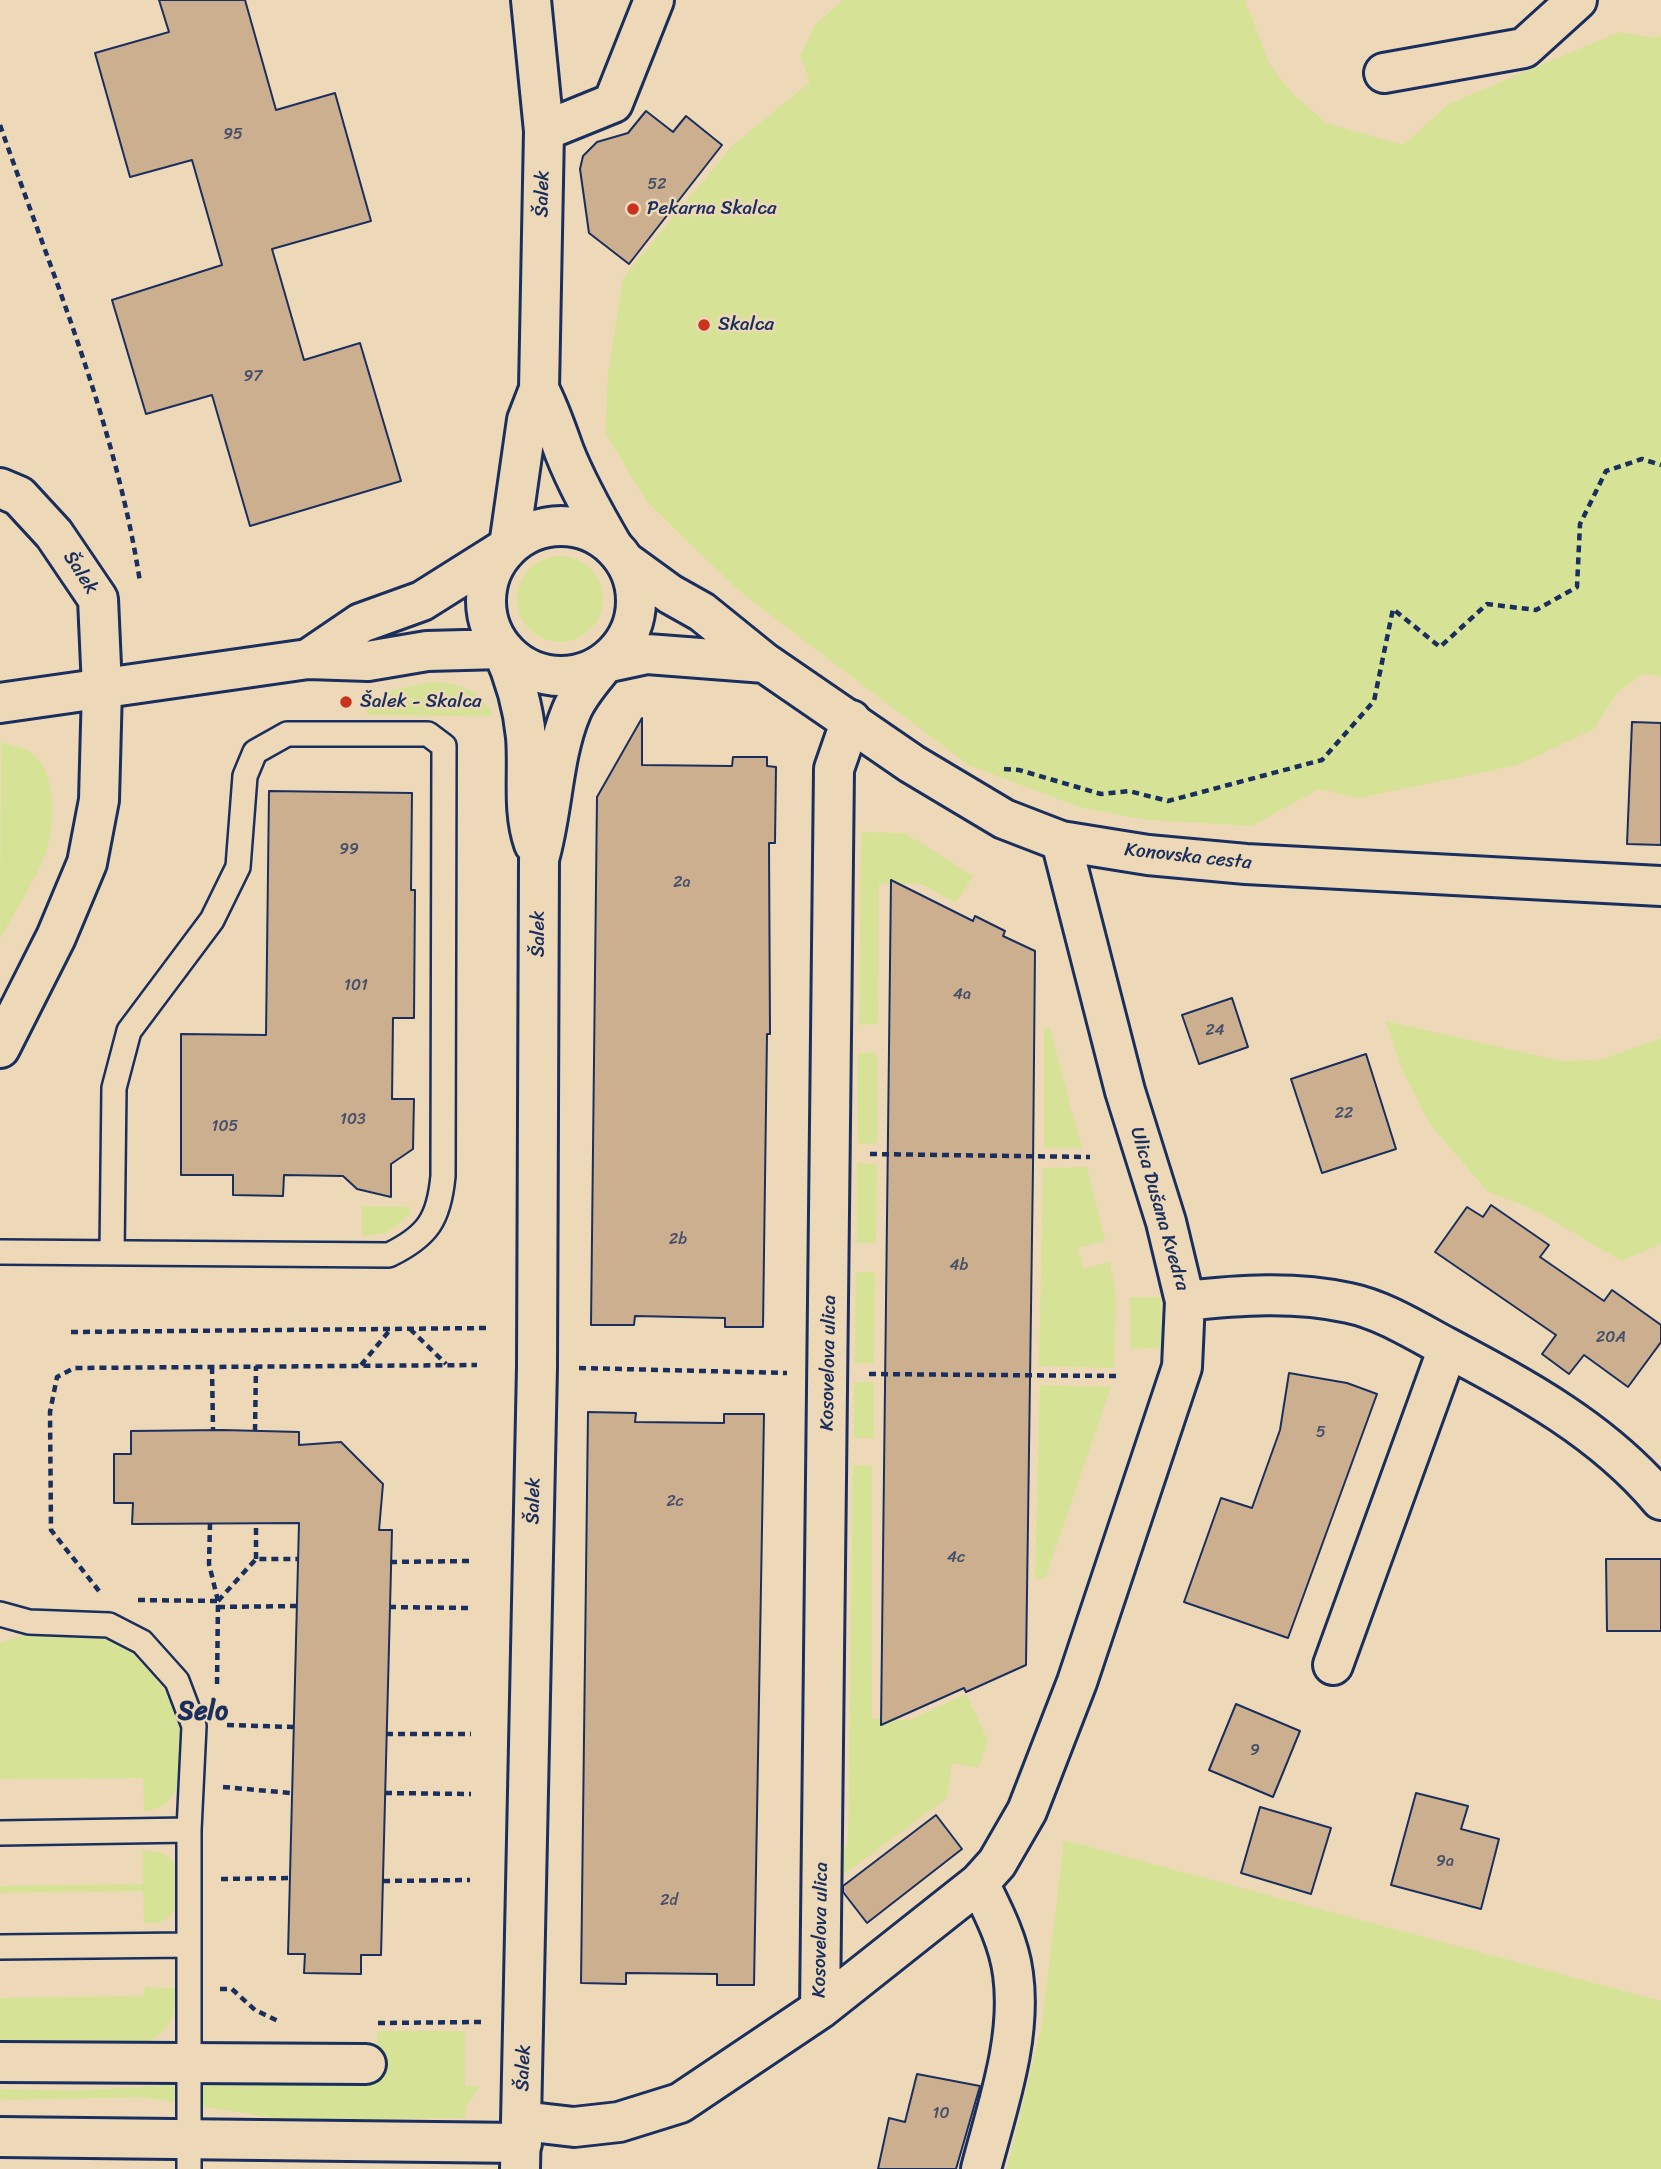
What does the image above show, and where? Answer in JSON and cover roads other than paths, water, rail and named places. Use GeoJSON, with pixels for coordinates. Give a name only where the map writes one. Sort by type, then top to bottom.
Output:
{"type":"FeatureCollection","features":[{"type":"Feature","properties":{"kind":"street","name":"Šalek"},"geometry":{"type":"LineString","coordinates":[[531,0],[544,131],[539,389]]}},
{"type":"Feature","properties":{"kind":"street"},"geometry":{"type":"LineString","coordinates":[[544,131],[613,103],[654,0]]}},
{"type":"Feature","properties":{"kind":"street"},"geometry":{"type":"LineString","coordinates":[[1384,73],[1524,48],[1577,0]]}},
{"type":"Feature","properties":{"kind":"street"},"geometry":{"type":"LineString","coordinates":[[539,389],[527,420],[509,546],[495,564],[487,585],[485,608],[491,630],[519,687],[526,739],[527,825],[540,859]]}},
{"type":"Feature","properties":{"kind":"street"},"geometry":{"type":"LineString","coordinates":[[539,389],[553,415],[585,499],[635,583],[637,606],[632,628],[621,648],[605,663],[571,710],[562,741],[549,826],[540,859]]}},
{"type":"Feature","properties":{"kind":"street","name":"Šalek"},"geometry":{"type":"LineString","coordinates":[[0,488],[19,496],[54,534],[98,599],[102,688],[99,800],[87,863],[56,937],[0,1048]]}},
{"type":"Feature","properties":{"kind":"street"},"geometry":{"type":"LineString","coordinates":[[308,659],[361,623],[422,601],[527,533],[549,527],[572,526],[593,532],[619,553]]}},
{"type":"Feature","properties":{"kind":"street","name":"Konovska cesta"},"geometry":{"type":"LineString","coordinates":[[619,553],[670,594],[702,612],[765,663],[963,797],[1004,819],[1061,841],[1148,855],[1246,864],[1661,886]]}},
{"type":"Feature","properties":{"kind":"street"},"geometry":{"type":"LineString","coordinates":[[0,703],[308,659],[368,661],[427,651],[502,649],[519,664],[539,673],[562,677],[584,673],[605,663],[647,654],[765,663]]}},
{"type":"Feature","properties":{"kind":"street","name":"Kosovelova ulica"},"geometry":{"type":"LineString","coordinates":[[820,2009],[834,769],[851,720]]}},
{"type":"Feature","properties":{"kind":"street","name":"Ulica Dušana Kvedra"},"geometry":{"type":"LineString","coordinates":[[1061,841],[1125,1091],[1166,1222],[1185,1301],[1238,1295],[1282,1295],[1350,1303],[1401,1323],[1536,1395],[1596,1436],[1642,1478],[1661,1500]]}},
{"type":"Feature","properties":{"kind":"street","name":"Šalek"},"geometry":{"type":"LineString","coordinates":[[521,2145],[536,1381],[540,859]]}},
{"type":"Feature","properties":{"kind":"street","name":"Kosovelova ulica"},"geometry":{"type":"LineString","coordinates":[[521,2145],[573,2127],[619,2122],[680,2103],[820,2009],[979,1883],[998,1863],[1027,1811],[1077,1682],[1182,1367],[1185,1301]]}},
{"type":"Feature","properties":{"kind":"street"},"geometry":{"type":"LineString","coordinates":[[1333,1665],[1448,1348]]}},
{"type":"Feature","properties":{"kind":"street"},"geometry":{"type":"LineString","coordinates":[[979,1883],[998,1923],[1013,1973],[1015,2023],[981,2169]]}},
{"type":"Feature","properties":{"kind":"street"},"geometry":{"type":"LineString","coordinates":[[0,2062],[366,2064]]}},
{"type":"Feature","properties":{"kind":"street"},"geometry":{"type":"LineString","coordinates":[[0,2137],[189,2153],[521,2145]]}},
{"type":"Feature","properties":{"kind":"lane"},"geometry":{"type":"LineString","coordinates":[[0,1252],[112,1253],[389,1255],[411,1244],[428,1228],[440,1203],[443,1176],[444,843],[444,746],[428,733],[287,734],[256,752],[245,776],[238,867],[212,920],[129,1031],[114,1088],[112,1253]]}},
{"type":"Feature","properties":{"kind":"lane"},"geometry":{"type":"LineString","coordinates":[[0,1614],[29,1622],[109,1625],[142,1642],[177,1681],[194,1727],[189,1830],[189,2153]]}},
{"type":"Feature","properties":{"kind":"lane"},"geometry":{"type":"LineString","coordinates":[[0,1833],[189,1830]]}},
{"type":"Feature","properties":{"kind":"lane"},"geometry":{"type":"LineString","coordinates":[[0,1947],[188,1945]]}},
{"type":"Feature","properties":{"kind":"place","name":"Pekarna Skalca"},"geometry":{"type":"Point","coordinates":[633,209]}},
{"type":"Feature","properties":{"kind":"place","name":"Skalca"},"geometry":{"type":"Point","coordinates":[704,325]}},
{"type":"Feature","properties":{"kind":"place","name":"Šalek - Skalca"},"geometry":{"type":"Point","coordinates":[346,702]}},
{"type":"Feature","properties":{"kind":"district","name":"Selo"},"geometry":{"type":"Point","coordinates":[203,1712]}}]}
